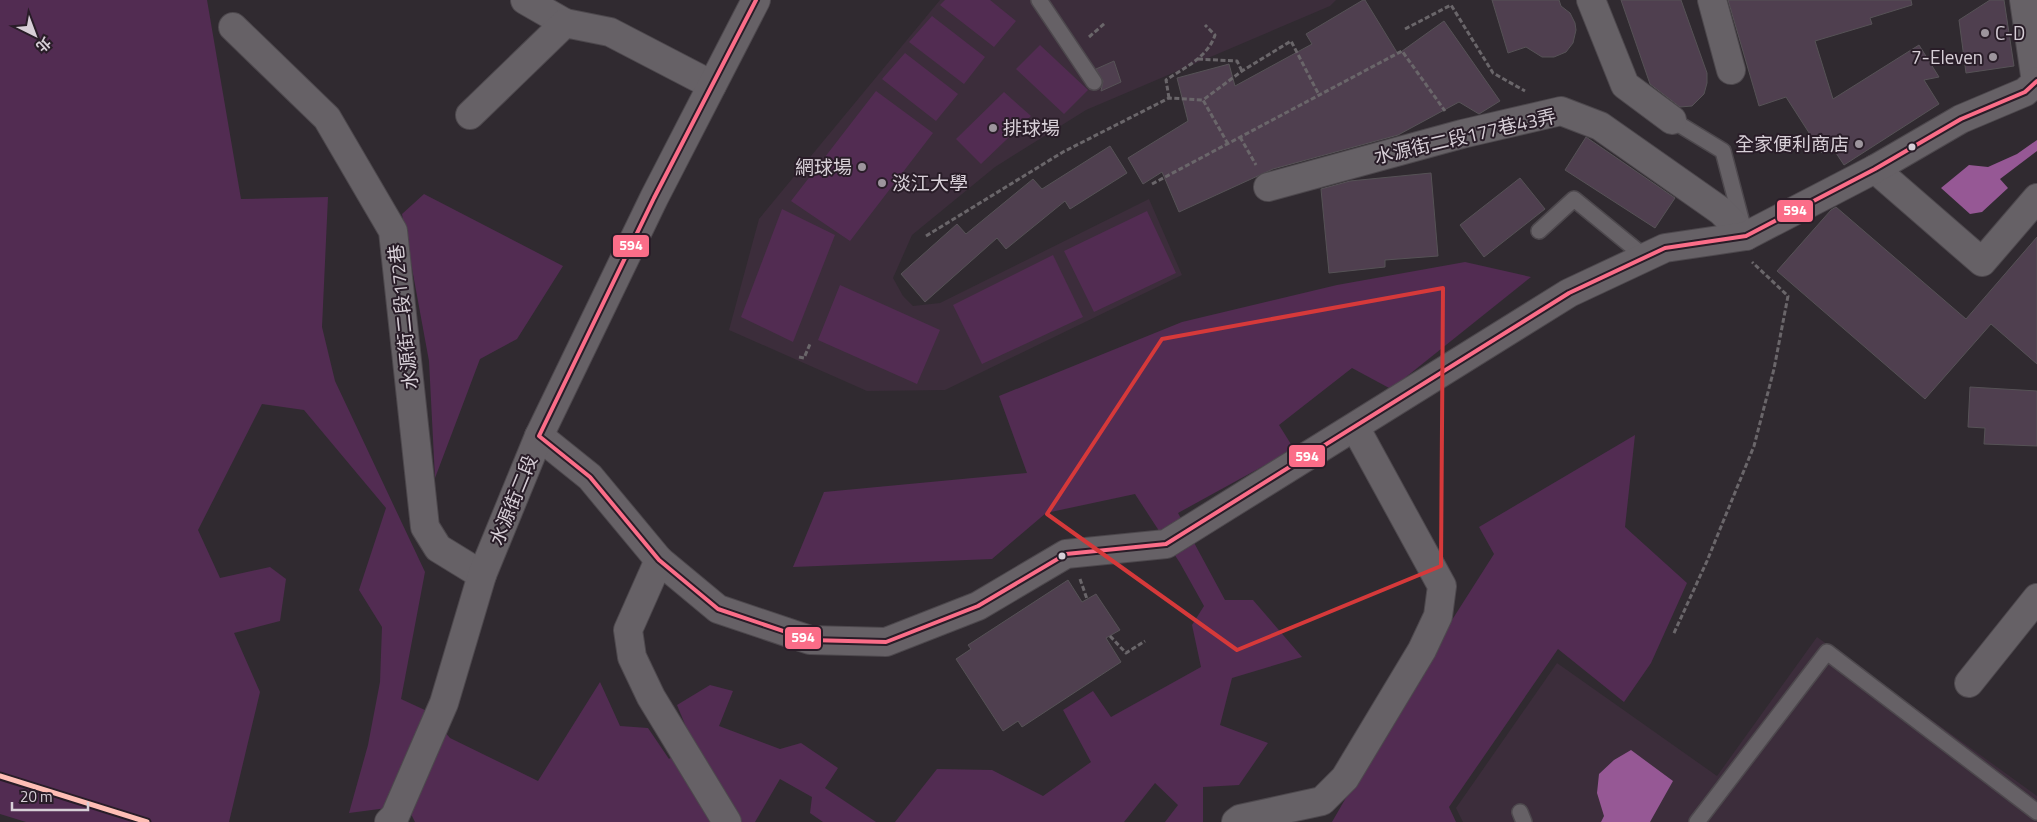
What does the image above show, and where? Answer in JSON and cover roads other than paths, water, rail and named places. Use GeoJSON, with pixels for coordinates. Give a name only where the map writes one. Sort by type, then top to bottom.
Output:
{"type":"FeatureCollection","features":[{"type":"Feature","properties":{"kind":"street"},"geometry":{"type":"LineString","coordinates":[[525,0],[565,23],[610,32],[712,85]]}},
{"type":"Feature","properties":{"kind":"street","name":"水源街二段"},"geometry":{"type":"LineString","coordinates":[[389,822],[395,816],[444,703],[482,575],[539,436],[654,198],[756,0]]}},
{"type":"Feature","properties":{"kind":"street"},"geometry":{"type":"LineString","coordinates":[[1591,0],[1625,85],[1672,120]]}},
{"type":"Feature","properties":{"kind":"street"},"geometry":{"type":"LineString","coordinates":[[1712,0],[1731,70]]}},
{"type":"Feature","properties":{"kind":"street"},"geometry":{"type":"LineString","coordinates":[[539,436],[590,477],[659,560],[718,609],[810,640],[886,642],[978,606],[1066,554],[1166,544],[1569,293],[1665,248],[1746,236],[1875,169],[1961,119],[2025,92],[2036,81],[2029,16]]}},
{"type":"Feature","properties":{"kind":"street"},"geometry":{"type":"LineString","coordinates":[[470,115],[565,23]]}},
{"type":"Feature","properties":{"kind":"street","name":"水源街二段172巷"},"geometry":{"type":"LineString","coordinates":[[233,27],[327,118],[393,231],[425,528],[438,548],[482,575]]}},
{"type":"Feature","properties":{"kind":"street","name":"水源街二段177巷43弄"},"geometry":{"type":"LineString","coordinates":[[1268,187],[1462,134],[1560,111],[1600,126],[1722,211],[1746,236]]}},
{"type":"Feature","properties":{"kind":"street"},"geometry":{"type":"LineString","coordinates":[[1875,169],[1982,262],[2037,198]]}},
{"type":"Feature","properties":{"kind":"street"},"geometry":{"type":"LineString","coordinates":[[1236,822],[1240,819],[1322,801],[1345,778],[1422,650],[1438,616],[1442,586],[1355,427]]}},
{"type":"Feature","properties":{"kind":"street"},"geometry":{"type":"LineString","coordinates":[[659,560],[628,630],[632,658],[651,697],[727,822]]}},
{"type":"Feature","properties":{"kind":"street"},"geometry":{"type":"LineString","coordinates":[[1969,683],[2037,598]]}},
{"type":"Feature","properties":{"kind":"lane"},"geometry":{"type":"LineString","coordinates":[[1039,0],[1094,82]]}},
{"type":"Feature","properties":{"kind":"lane"},"geometry":{"type":"LineString","coordinates":[[1672,120],[1723,151],[1746,236]]}},
{"type":"Feature","properties":{"kind":"lane"},"geometry":{"type":"LineString","coordinates":[[1539,231],[1574,199],[1644,257]]}},
{"type":"Feature","properties":{"kind":"lane"},"geometry":{"type":"LineString","coordinates":[[1697,822],[1827,652],[2037,812]]}},
{"type":"Feature","properties":{"kind":"place","name":"C-D"},"geometry":{"type":"Point","coordinates":[1985,33]}},
{"type":"Feature","properties":{"kind":"place","name":"7-Eleven"},"geometry":{"type":"Point","coordinates":[1993,57]}},
{"type":"Feature","properties":{"kind":"place","name":"排球場"},"geometry":{"type":"Point","coordinates":[993,128]}},
{"type":"Feature","properties":{"kind":"place","name":"全家便利商店"},"geometry":{"type":"Point","coordinates":[1859,144]}},
{"type":"Feature","properties":{"kind":"place","name":"網球場"},"geometry":{"type":"Point","coordinates":[862,167]}},
{"type":"Feature","properties":{"kind":"place","name":"淡江大學"},"geometry":{"type":"Point","coordinates":[882,183]}}]}
